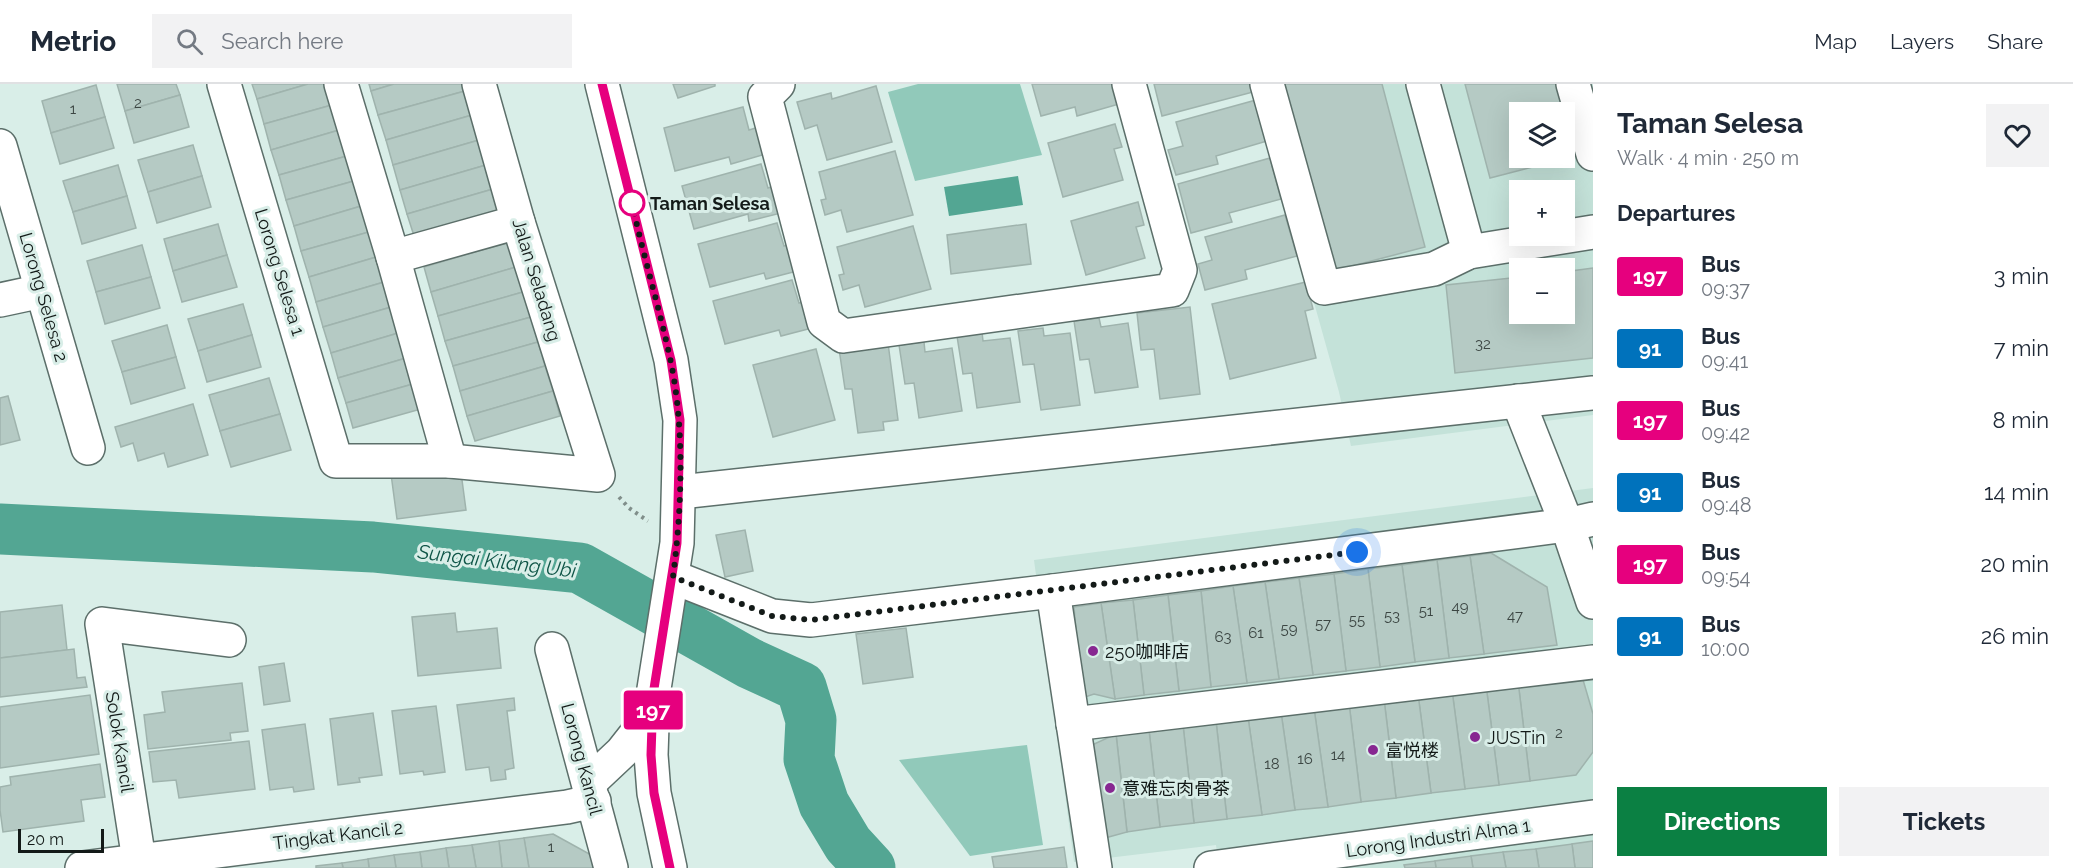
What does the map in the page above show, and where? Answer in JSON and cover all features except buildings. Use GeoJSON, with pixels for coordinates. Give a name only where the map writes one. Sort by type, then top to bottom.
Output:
{"type":"FeatureCollection","features":[{"type":"Feature","properties":{"kind":"street","name":"Lorong Selesa 1"},"geometry":{"type":"LineString","coordinates":[[224,84],[336,461],[450,461]]}},
{"type":"Feature","properties":{"kind":"street"},"geometry":{"type":"LineString","coordinates":[[341,84],[393,257],[450,461],[606,483]]}},
{"type":"Feature","properties":{"kind":"street","name":"Jalan Seladang"},"geometry":{"type":"LineString","coordinates":[[479,84],[518,222],[606,483]]}},
{"type":"Feature","properties":{"kind":"street"},"geometry":{"type":"LineString","coordinates":[[602,84],[671,360],[680,420],[677,543],[653,705],[651,755],[654,793],[670,868]]}},
{"type":"Feature","properties":{"kind":"street"},"geometry":{"type":"LineString","coordinates":[[778,84],[765,97],[824,322],[843,336],[1172,290],[1180,270],[1129,84]]}},
{"type":"Feature","properties":{"kind":"street"},"geometry":{"type":"LineString","coordinates":[[1267,84],[1324,288],[1434,269],[1469,252],[1593,232]]}},
{"type":"Feature","properties":{"kind":"street"},"geometry":{"type":"LineString","coordinates":[[1423,84],[1469,252]]}},
{"type":"Feature","properties":{"kind":"street"},"geometry":{"type":"LineString","coordinates":[[1573,84],[1593,154]]}},
{"type":"Feature","properties":{"kind":"street","name":"Lorong Selesa 2"},"geometry":{"type":"LineString","coordinates":[[2,163],[88,448]]}},
{"type":"Feature","properties":{"kind":"street"},"geometry":{"type":"LineString","coordinates":[[393,257],[518,222]]}},
{"type":"Feature","properties":{"kind":"street"},"geometry":{"type":"LineString","coordinates":[[0,300],[42,291]]}},
{"type":"Feature","properties":{"kind":"street"},"geometry":{"type":"LineString","coordinates":[[680,492],[1593,393]]}},
{"type":"Feature","properties":{"kind":"street"},"geometry":{"type":"LineString","coordinates":[[1518,401],[1580,522],[1593,602]]}},
{"type":"Feature","properties":{"kind":"street"},"geometry":{"type":"LineString","coordinates":[[671,587],[772,616],[811,620],[1053,591],[1580,522]]}},
{"type":"Feature","properties":{"kind":"street"},"geometry":{"type":"LineString","coordinates":[[1053,591],[1095,868]]}},
{"type":"Feature","properties":{"kind":"street","name":"Solok Kancil"},"geometry":{"type":"LineString","coordinates":[[139,860],[102,624],[229,640]]}},
{"type":"Feature","properties":{"kind":"street","name":"Lorong Kancil"},"geometry":{"type":"LineString","coordinates":[[552,649],[611,868]]}},
{"type":"Feature","properties":{"kind":"street"},"geometry":{"type":"LineString","coordinates":[[1072,724],[1593,662]]}},
{"type":"Feature","properties":{"kind":"street"},"geometry":{"type":"LineString","coordinates":[[591,792],[622,753],[653,705]]}},
{"type":"Feature","properties":{"kind":"street","name":"Tingkat Kancil 2"},"geometry":{"type":"LineString","coordinates":[[82,868],[139,860],[300,854],[567,807],[591,792]]}},
{"type":"Feature","properties":{"kind":"street","name":"Lorong Industri Alma 1"},"geometry":{"type":"LineString","coordinates":[[1211,868],[1593,817]]}},
{"type":"Feature","properties":{"kind":"path"},"geometry":{"type":"LineString","coordinates":[[606,483],[629,508],[658,527]]}},
{"type":"Feature","properties":{"kind":"shaded area"},"geometry":{"type":"Polygon","coordinates":[[[918,84],[1020,84],[1042,155],[915,181],[888,92],[918,84]]]}},
{"type":"Feature","properties":{"kind":"shaded area"},"geometry":{"type":"Polygon","coordinates":[[[1253,84],[1593,84],[1593,415],[1351,446],[1339,392],[1253,84]]]}},
{"type":"Feature","properties":{"kind":"shaded area"},"geometry":{"type":"Polygon","coordinates":[[[1018,176],[1023,205],[949,216],[944,187],[1018,176]]]}},
{"type":"Feature","properties":{"kind":"shaded area"},"geometry":{"type":"Polygon","coordinates":[[[1593,488],[1593,868],[1219,868],[1216,845],[1074,862],[1034,560],[1593,488]]]}},
{"type":"Feature","properties":{"kind":"shaded area"},"geometry":{"type":"Polygon","coordinates":[[[1027,745],[1043,845],[970,856],[899,760],[1027,745]]]}},
{"type":"Feature","properties":{"kind":"waterway","name":"Sungai Kilang Ubi"},"geometry":{"type":"LineString","coordinates":[[0,529],[373,547],[580,568],[749,663],[801,687],[811,720],[809,759],[824,804],[848,844],[870,868]]}},
{"type":"Feature","properties":{"kind":"bus line","name":"197"},"geometry":{"type":"LineString","coordinates":[[602,84],[671,360],[680,420],[677,543],[653,695],[651,755],[654,793],[670,868]]}},
{"type":"Feature","properties":{"kind":"place","name":"Taman Selesa"},"geometry":{"type":"Point","coordinates":[632,203]}},
{"type":"Feature","properties":{"kind":"place","name":"250咖啡店"},"geometry":{"type":"Point","coordinates":[1093,651]}},
{"type":"Feature","properties":{"kind":"place","name":"JUSTin"},"geometry":{"type":"Point","coordinates":[1475,737]}},
{"type":"Feature","properties":{"kind":"place","name":"富悦楼"},"geometry":{"type":"Point","coordinates":[1373,750]}},
{"type":"Feature","properties":{"kind":"place","name":"意难忘肉骨茶"},"geometry":{"type":"Point","coordinates":[1110,788]}},
{"type":"Feature","properties":{"kind":"route"},"geometry":{"type":"LineString","coordinates":[[632,203],[671,360],[680,420],[680,492],[673,577],[772,616],[811,620],[1357,552]]}}]}
